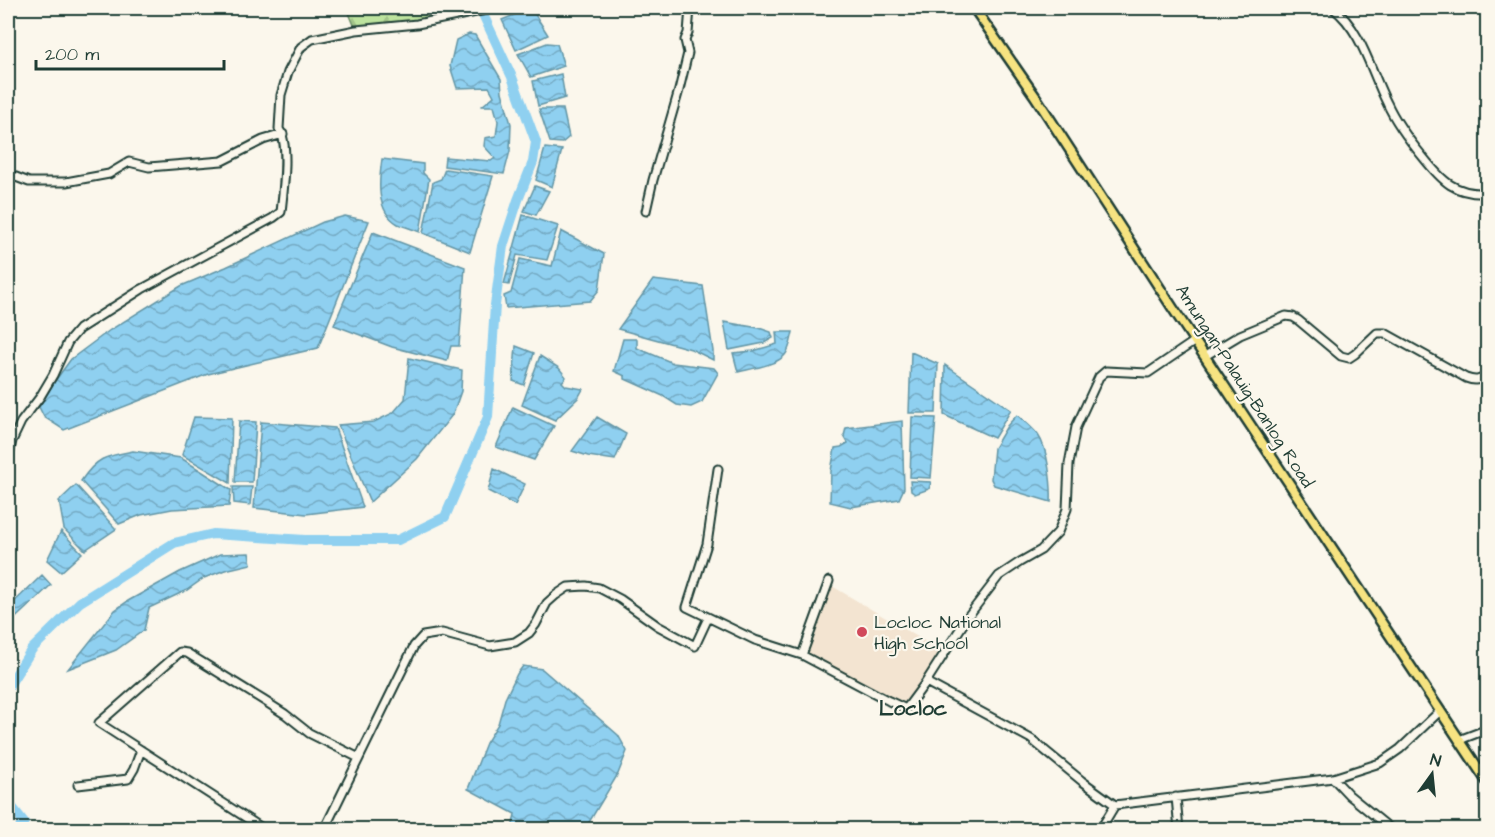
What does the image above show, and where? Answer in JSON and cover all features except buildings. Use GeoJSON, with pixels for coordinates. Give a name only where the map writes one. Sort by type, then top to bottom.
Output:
{"type":"FeatureCollection","features":[{"type":"Feature","properties":{"kind":"main road","name":"Amungan-Palauig-Banlog Road"},"geometry":{"type":"LineString","coordinates":[[974,8],[1035,96],[1204,356],[1488,783]]}},
{"type":"Feature","properties":{"kind":"street"},"geometry":{"type":"LineString","coordinates":[[8,459],[12,441],[21,422],[40,398],[68,342],[80,329],[142,289],[265,223],[281,212],[285,162],[283,134],[279,129],[279,110],[288,72],[301,47],[312,39],[357,30],[417,24],[495,8]]}},
{"type":"Feature","properties":{"kind":"street"},"geometry":{"type":"LineString","coordinates":[[646,211],[688,53],[685,40],[688,33],[690,8]]}},
{"type":"Feature","properties":{"kind":"street"},"geometry":{"type":"LineString","coordinates":[[1333,8],[1339,12],[1360,44],[1386,103],[1400,128],[1436,174],[1446,183],[1460,190],[1488,193]]}},
{"type":"Feature","properties":{"kind":"street"},"geometry":{"type":"LineString","coordinates":[[8,174],[29,182],[66,182],[109,174],[129,162],[149,167],[222,161],[263,140],[283,134]]}},
{"type":"Feature","properties":{"kind":"street"},"geometry":{"type":"LineString","coordinates":[[1204,356],[1240,335],[1286,316],[1298,320],[1341,356],[1349,358],[1377,333],[1385,333],[1466,378],[1480,380],[1488,375]]}},
{"type":"Feature","properties":{"kind":"street"},"geometry":{"type":"LineString","coordinates":[[717,470],[707,543],[687,607],[755,640],[802,655],[906,709],[969,615],[999,576],[1041,550],[1058,532],[1066,509],[1069,464],[1076,427],[1099,377],[1106,371],[1148,373],[1195,341]]}},
{"type":"Feature","properties":{"kind":"street"},"geometry":{"type":"LineString","coordinates":[[802,655],[829,581]]}},
{"type":"Feature","properties":{"kind":"street"},"geometry":{"type":"LineString","coordinates":[[324,830],[414,646],[423,636],[442,633],[490,646],[515,642],[529,633],[547,603],[568,587],[599,588],[694,646],[708,618]]}},
{"type":"Feature","properties":{"kind":"street"},"geometry":{"type":"LineString","coordinates":[[265,830],[99,723],[180,652],[187,653],[263,700],[309,733],[359,758]]}},
{"type":"Feature","properties":{"kind":"street"},"geometry":{"type":"LineString","coordinates":[[926,682],[1031,739],[1115,805],[1333,778],[1380,763],[1400,749],[1439,712]]}},
{"type":"Feature","properties":{"kind":"street"},"geometry":{"type":"LineString","coordinates":[[1460,741],[1488,729]]}},
{"type":"Feature","properties":{"kind":"street"},"geometry":{"type":"LineString","coordinates":[[78,785],[128,779],[141,750]]}},
{"type":"Feature","properties":{"kind":"street"},"geometry":{"type":"LineString","coordinates":[[1333,778],[1349,795],[1392,830]]}},
{"type":"Feature","properties":{"kind":"street"},"geometry":{"type":"LineString","coordinates":[[1176,797],[1179,830]]}},
{"type":"Feature","properties":{"kind":"street"},"geometry":{"type":"LineString","coordinates":[[1100,830],[1115,805]]}},
{"type":"Feature","properties":{"kind":"shaded area","name":"Locloc National High School"},"geometry":{"type":"Polygon","coordinates":[[[832,586],[943,652],[908,702],[898,702],[807,654],[820,613],[832,586]]]}},
{"type":"Feature","properties":{"kind":"green space"},"geometry":{"type":"Polygon","coordinates":[[[347,8],[480,8],[463,14],[356,30],[347,8]]]}},
{"type":"Feature","properties":{"kind":"water"},"geometry":{"type":"Polygon","coordinates":[[[531,8],[548,35],[516,50],[502,20],[531,8]]]}},
{"type":"Feature","properties":{"kind":"water"},"geometry":{"type":"Polygon","coordinates":[[[469,34],[475,35],[501,79],[502,92],[511,124],[510,151],[504,174],[444,166],[445,157],[491,161],[495,158],[484,146],[485,138],[496,136],[498,121],[494,106],[482,106],[494,96],[489,87],[457,88],[450,66],[456,40],[469,34]]]}},
{"type":"Feature","properties":{"kind":"water"},"geometry":{"type":"Polygon","coordinates":[[[547,43],[557,44],[564,66],[531,77],[518,54],[547,43]]]}},
{"type":"Feature","properties":{"kind":"water"},"geometry":{"type":"Polygon","coordinates":[[[561,74],[565,98],[538,106],[533,81],[561,74]]]}},
{"type":"Feature","properties":{"kind":"water"},"geometry":{"type":"Polygon","coordinates":[[[539,109],[563,109],[569,137],[562,143],[550,142],[539,109]]]}},
{"type":"Feature","properties":{"kind":"water"},"geometry":{"type":"Polygon","coordinates":[[[545,148],[562,150],[552,187],[536,180],[545,148]]]}},
{"type":"Feature","properties":{"kind":"water"},"geometry":{"type":"Polygon","coordinates":[[[382,159],[423,164],[423,173],[429,179],[420,232],[398,224],[385,211],[380,195],[382,159]]]}},
{"type":"Feature","properties":{"kind":"water"},"geometry":{"type":"Polygon","coordinates":[[[445,169],[493,176],[470,252],[423,233],[433,182],[441,179],[445,169]]]}},
{"type":"Feature","properties":{"kind":"water"},"geometry":{"type":"Polygon","coordinates":[[[535,186],[549,191],[536,215],[524,211],[535,186]]]}},
{"type":"Feature","properties":{"kind":"water"},"geometry":{"type":"Polygon","coordinates":[[[523,215],[558,226],[547,260],[517,255],[509,285],[504,284],[523,215]]]}},
{"type":"Feature","properties":{"kind":"water"},"geometry":{"type":"Polygon","coordinates":[[[345,216],[369,221],[318,348],[208,374],[64,430],[44,417],[39,407],[71,359],[110,330],[181,286],[323,222],[345,216]]]}},
{"type":"Feature","properties":{"kind":"water"},"geometry":{"type":"Polygon","coordinates":[[[561,231],[604,254],[599,290],[590,301],[506,308],[504,296],[511,293],[520,259],[552,266],[561,231]]]}},
{"type":"Feature","properties":{"kind":"water"},"geometry":{"type":"Polygon","coordinates":[[[373,232],[465,267],[459,346],[451,346],[447,361],[392,347],[334,325],[373,232]]]}},
{"type":"Feature","properties":{"kind":"water"},"geometry":{"type":"Polygon","coordinates":[[[653,280],[703,286],[713,360],[691,349],[618,329],[653,280]]]}},
{"type":"Feature","properties":{"kind":"water"},"geometry":{"type":"Polygon","coordinates":[[[724,322],[759,328],[771,332],[773,338],[764,343],[729,350],[724,322]]]}},
{"type":"Feature","properties":{"kind":"water"},"geometry":{"type":"Polygon","coordinates":[[[776,332],[793,332],[785,355],[770,364],[738,372],[733,353],[753,351],[777,344],[776,332]]]}},
{"type":"Feature","properties":{"kind":"water"},"geometry":{"type":"Polygon","coordinates":[[[623,339],[637,339],[637,348],[673,363],[714,368],[718,373],[702,402],[691,407],[677,405],[625,379],[625,376],[614,371],[623,339]]]}},
{"type":"Feature","properties":{"kind":"water"},"geometry":{"type":"Polygon","coordinates":[[[516,346],[534,353],[524,385],[513,381],[516,346]]]}},
{"type":"Feature","properties":{"kind":"water"},"geometry":{"type":"Polygon","coordinates":[[[911,352],[938,364],[936,413],[909,413],[911,352]]]}},
{"type":"Feature","properties":{"kind":"water"},"geometry":{"type":"Polygon","coordinates":[[[540,356],[559,368],[566,377],[562,382],[566,386],[583,389],[578,398],[555,420],[522,405],[540,356]]]}},
{"type":"Feature","properties":{"kind":"water"},"geometry":{"type":"Polygon","coordinates":[[[409,358],[462,370],[461,391],[453,414],[417,459],[370,502],[338,425],[374,422],[393,413],[405,399],[409,358]]]}},
{"type":"Feature","properties":{"kind":"water"},"geometry":{"type":"Polygon","coordinates":[[[945,365],[1011,410],[994,438],[944,415],[945,365]]]}},
{"type":"Feature","properties":{"kind":"water"},"geometry":{"type":"Polygon","coordinates":[[[513,407],[554,426],[534,460],[496,447],[513,407]]]}},
{"type":"Feature","properties":{"kind":"water"},"geometry":{"type":"Polygon","coordinates":[[[1017,415],[1034,430],[1041,441],[1049,467],[1051,502],[994,485],[991,479],[994,448],[1007,426],[1017,415]]]}},
{"type":"Feature","properties":{"kind":"water"},"geometry":{"type":"Polygon","coordinates":[[[194,417],[232,418],[230,483],[182,455],[194,417]]]}},
{"type":"Feature","properties":{"kind":"water"},"geometry":{"type":"Polygon","coordinates":[[[597,417],[626,434],[615,460],[572,451],[597,417]]]}},
{"type":"Feature","properties":{"kind":"water"},"geometry":{"type":"Polygon","coordinates":[[[912,417],[936,418],[931,478],[910,477],[912,417]]]}},
{"type":"Feature","properties":{"kind":"water"},"geometry":{"type":"Polygon","coordinates":[[[239,421],[256,422],[252,482],[235,482],[239,421]]]}},
{"type":"Feature","properties":{"kind":"water"},"geometry":{"type":"Polygon","coordinates":[[[902,421],[904,488],[899,499],[851,507],[830,502],[831,471],[835,448],[848,443],[844,436],[846,428],[902,421]]]}},
{"type":"Feature","properties":{"kind":"water"},"geometry":{"type":"Polygon","coordinates":[[[261,422],[335,428],[363,507],[306,514],[254,508],[261,422]]]}},
{"type":"Feature","properties":{"kind":"water"},"geometry":{"type":"Polygon","coordinates":[[[133,451],[181,458],[231,490],[229,506],[172,509],[141,515],[119,524],[81,481],[97,462],[116,454],[133,451]]]}},
{"type":"Feature","properties":{"kind":"water"},"geometry":{"type":"Polygon","coordinates":[[[494,469],[525,484],[515,505],[488,491],[494,469]]]}},
{"type":"Feature","properties":{"kind":"water"},"geometry":{"type":"Polygon","coordinates":[[[910,481],[931,482],[929,489],[915,494],[911,491],[910,481]]]}},
{"type":"Feature","properties":{"kind":"water"},"geometry":{"type":"Polygon","coordinates":[[[76,485],[116,529],[85,550],[64,529],[59,501],[76,485]]]}},
{"type":"Feature","properties":{"kind":"water"},"geometry":{"type":"Polygon","coordinates":[[[233,487],[252,487],[250,505],[234,503],[233,487]]]}},
{"type":"Feature","properties":{"kind":"water"},"geometry":{"type":"Polygon","coordinates":[[[61,531],[82,553],[61,572],[47,560],[61,531]]]}},
{"type":"Feature","properties":{"kind":"water"},"geometry":{"type":"Polygon","coordinates":[[[249,553],[251,564],[204,578],[187,590],[149,608],[144,630],[116,650],[68,669],[115,610],[128,601],[180,572],[220,554],[249,553]]]}},
{"type":"Feature","properties":{"kind":"water"},"geometry":{"type":"Polygon","coordinates":[[[42,575],[51,585],[8,625],[8,608],[42,575]]]}},
{"type":"Feature","properties":{"kind":"water"},"geometry":{"type":"Polygon","coordinates":[[[523,666],[542,669],[618,735],[627,751],[618,774],[585,829],[512,829],[515,814],[468,789],[486,743],[498,724],[505,699],[523,666]]]}},
{"type":"Feature","properties":{"kind":"waterway"},"geometry":{"type":"LineString","coordinates":[[8,687],[32,649],[80,602],[174,543],[213,534],[305,540],[398,540],[445,517],[488,417],[495,305],[503,246],[533,162],[536,142],[512,77],[480,8]]}},
{"type":"Feature","properties":{"kind":"waterway"},"geometry":{"type":"LineString","coordinates":[[8,802],[24,822],[18,830]]}},
{"type":"Feature","properties":{"kind":"place","name":"Locloc National High School"},"geometry":{"type":"Point","coordinates":[862,632]}},
{"type":"Feature","properties":{"kind":"district","name":"Locloc"},"geometry":{"type":"Point","coordinates":[913,708]}}]}
